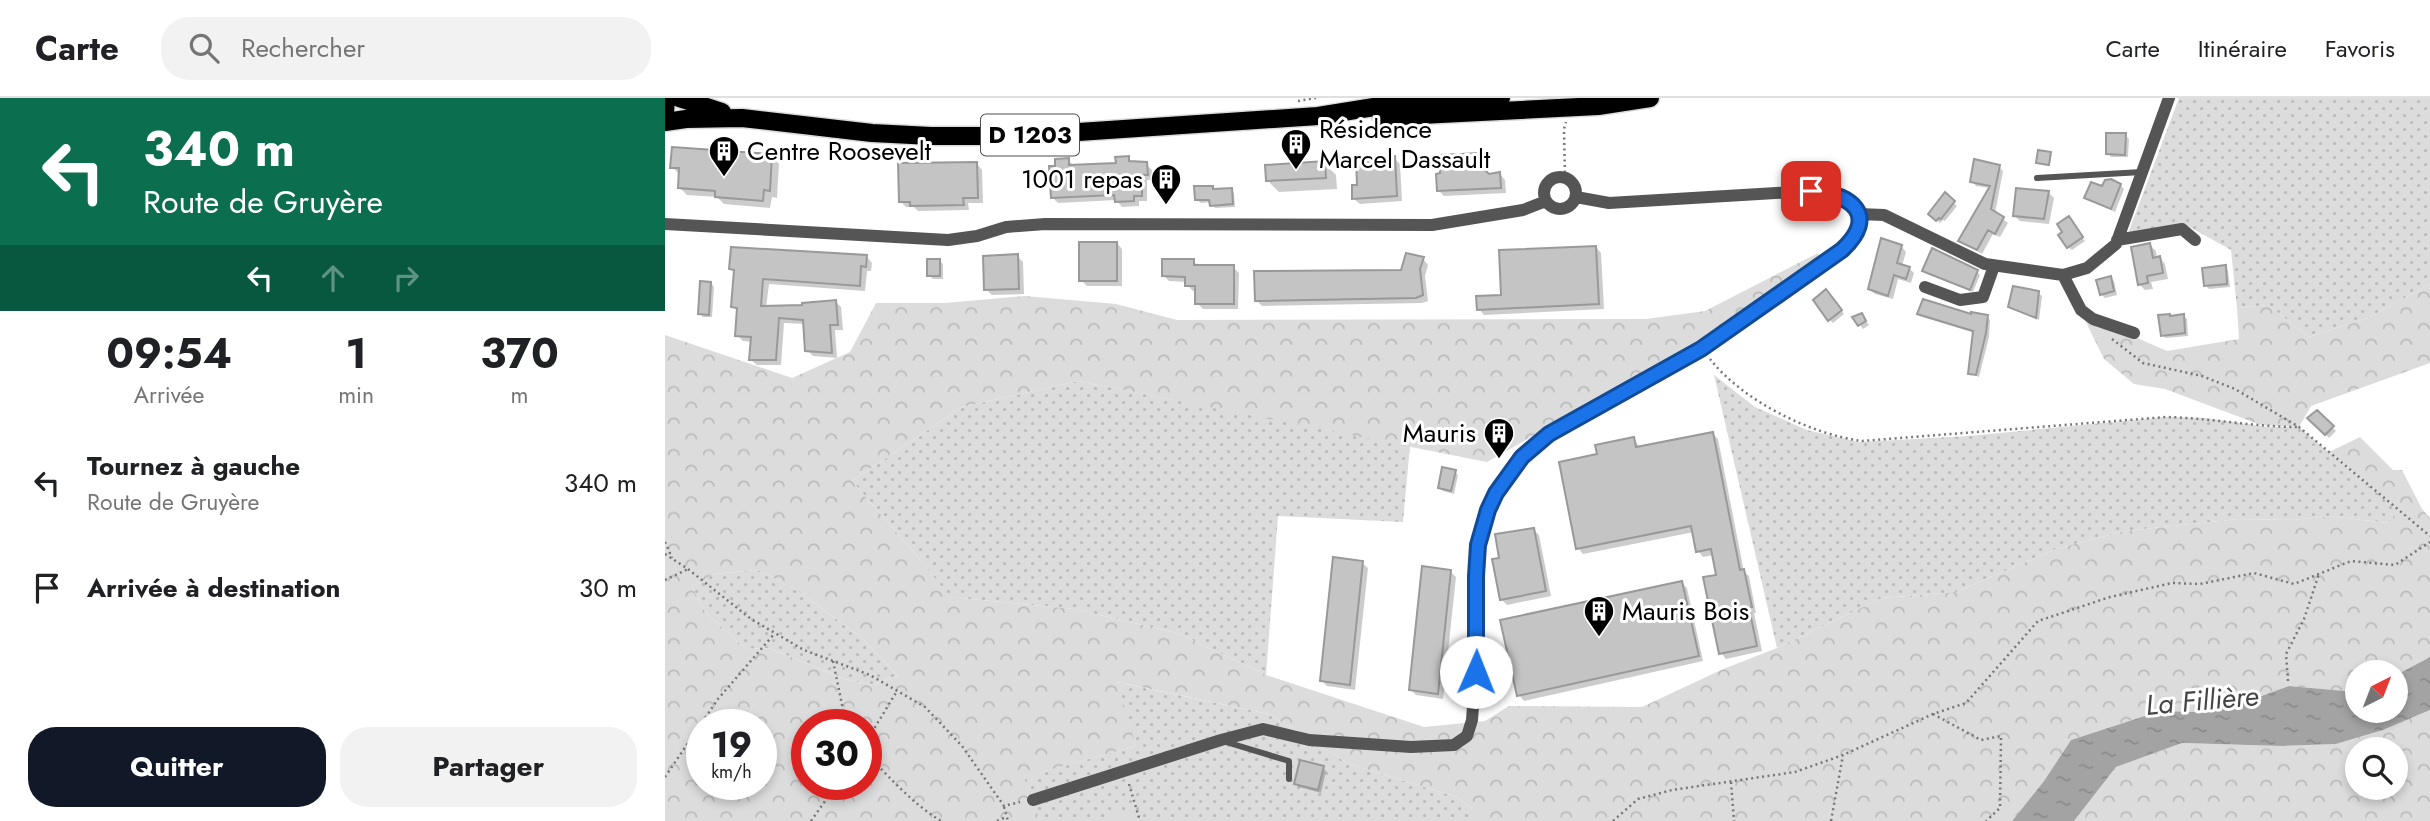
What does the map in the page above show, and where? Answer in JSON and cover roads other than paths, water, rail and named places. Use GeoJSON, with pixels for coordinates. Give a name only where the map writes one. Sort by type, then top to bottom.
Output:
{"type":"FeatureCollection","features":[{"type":"Feature","properties":{"kind":"main road"},"geometry":{"type":"LineString","coordinates":[[665,113],[666,98]]}},
{"type":"Feature","properties":{"kind":"main road","name":"D 1203"},"geometry":{"type":"LineString","coordinates":[[679,98],[742,118]]}},
{"type":"Feature","properties":{"kind":"main road","name":"D 1203"},"geometry":{"type":"LineString","coordinates":[[665,122],[742,118],[871,133],[969,137],[1157,127],[1317,107],[1374,107],[1501,98]]}},
{"type":"Feature","properties":{"kind":"main road","name":"D 1203"},"geometry":{"type":"LineString","coordinates":[[1317,107],[1390,117],[1523,104],[1558,103],[1582,107],[1650,98]]}},
{"type":"Feature","properties":{"kind":"street"},"geometry":{"type":"LineString","coordinates":[[1859,214],[1884,215],[1969,258],[1994,266],[2063,275],[2087,268],[2102,258],[2117,240],[2169,98]]}},
{"type":"Feature","properties":{"kind":"street"},"geometry":{"type":"LineString","coordinates":[[1557,177],[1565,178],[1573,184],[1576,197],[1570,206],[1562,209],[1555,208],[1546,201],[1544,194],[1548,183],[1557,177]]}},
{"type":"Feature","properties":{"kind":"street"},"geometry":{"type":"LineString","coordinates":[[1033,800],[1263,729],[1309,740],[1411,747],[1454,745],[1467,736],[1475,692],[1478,545],[1488,510],[1500,487],[1522,457],[1549,434],[1701,349],[1842,250],[1857,233],[1860,220],[1853,205],[1841,196],[1811,191],[1609,203],[1576,197]]}},
{"type":"Feature","properties":{"kind":"street"},"geometry":{"type":"LineString","coordinates":[[665,224],[948,240],[977,236],[1006,227],[1045,224],[1432,225],[1523,210],[1546,201]]}},
{"type":"Feature","properties":{"kind":"street"},"geometry":{"type":"LineString","coordinates":[[2117,240],[2182,229],[2195,240]]}},
{"type":"Feature","properties":{"kind":"street"},"geometry":{"type":"LineString","coordinates":[[1925,287],[1960,300],[1983,296],[1994,266]]}},
{"type":"Feature","properties":{"kind":"street"},"geometry":{"type":"LineString","coordinates":[[2063,275],[2081,310],[2093,319],[2134,333]]}},
{"type":"Feature","properties":{"kind":"lane"},"geometry":{"type":"LineString","coordinates":[[2037,178],[2142,172]]}},
{"type":"Feature","properties":{"kind":"lane"},"geometry":{"type":"LineString","coordinates":[[1221,740],[1289,761],[1289,779]]}},
{"type":"Feature","properties":{"kind":"water"},"geometry":{"type":"Polygon","coordinates":[[[2430,657],[2430,710],[2408,719],[2408,669],[2430,657]]]}},
{"type":"Feature","properties":{"kind":"water"},"geometry":{"type":"Polygon","coordinates":[[[2289,686],[2345,691],[2345,723],[2399,723],[2360,737],[2345,737],[2345,741],[2336,744],[2282,746],[2182,743],[2116,767],[2074,821],[2012,821],[2044,781],[2071,740],[2160,711],[2198,712],[2256,698],[2289,686]]]}},
{"type":"Feature","properties":{"kind":"place","name":"Résidence Marcel Dassault"},"geometry":{"type":"Point","coordinates":[1296,171]}},
{"type":"Feature","properties":{"kind":"place","name":"Centre Roosevelt"},"geometry":{"type":"Point","coordinates":[724,178]}},
{"type":"Feature","properties":{"kind":"place","name":"1001 repas"},"geometry":{"type":"Point","coordinates":[1166,206]}},
{"type":"Feature","properties":{"kind":"place","name":"Mauris"},"geometry":{"type":"Point","coordinates":[1499,460]}},
{"type":"Feature","properties":{"kind":"place","name":"Mauris Bois"},"geometry":{"type":"Point","coordinates":[1599,638]}},
{"type":"Feature","properties":{"kind":"water label","name":"La Fillière"},"geometry":{"type":"Point","coordinates":[2202,700]}}]}
